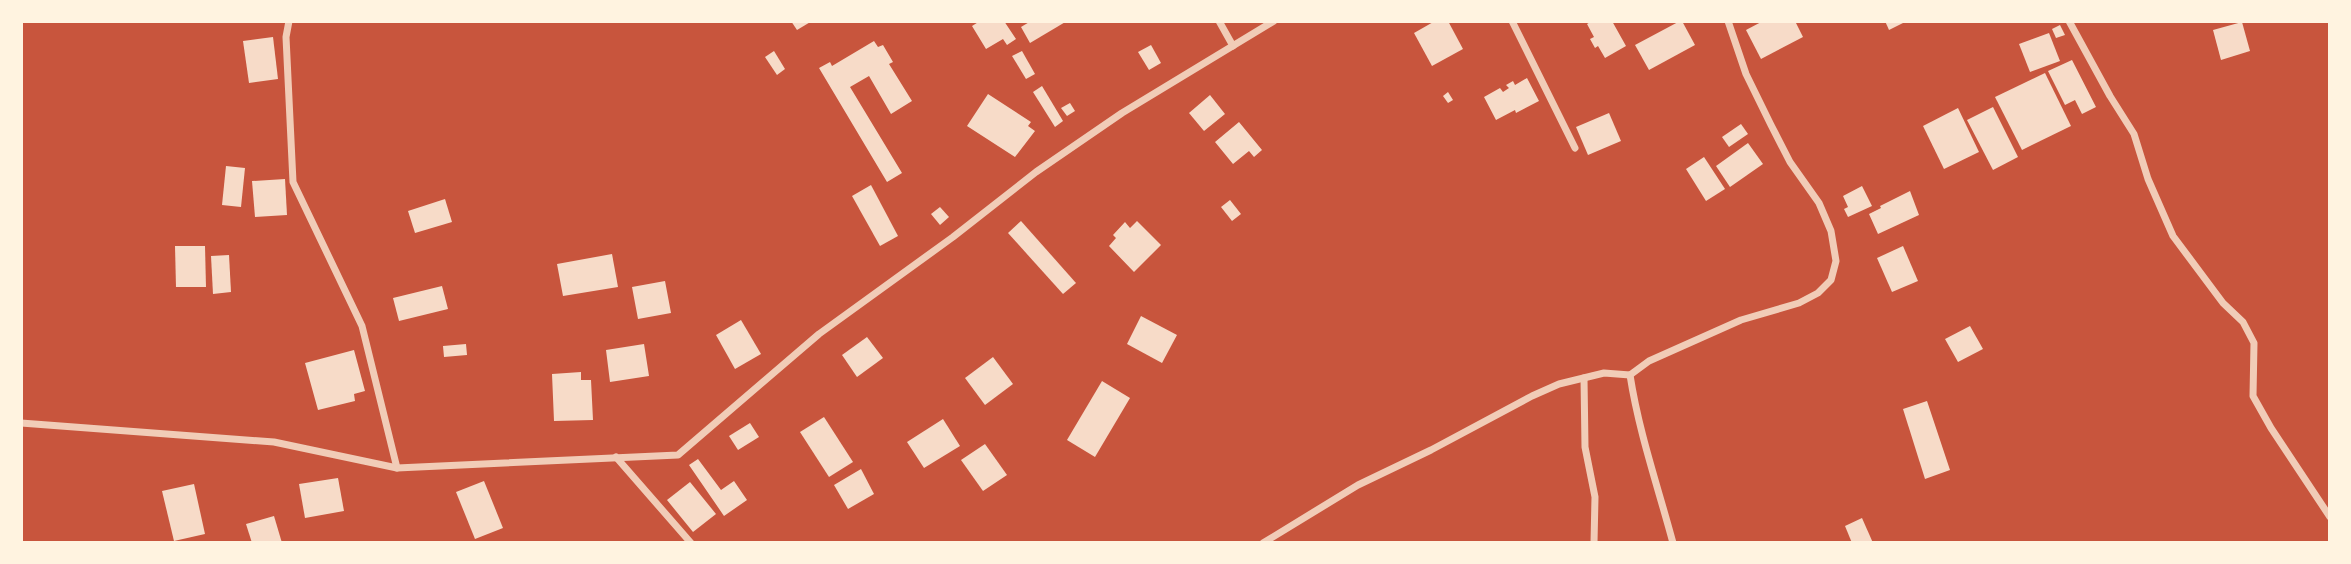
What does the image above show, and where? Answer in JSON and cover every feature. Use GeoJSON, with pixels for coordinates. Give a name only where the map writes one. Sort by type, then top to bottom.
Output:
{"type":"FeatureCollection","features":[{"type":"Feature","properties":{"kind":"street"},"geometry":{"type":"LineString","coordinates":[[289,21],[286,37],[293,182],[362,327],[397,468]]}},
{"type":"Feature","properties":{"kind":"street"},"geometry":{"type":"LineString","coordinates":[[1219,21],[1233,46]]}},
{"type":"Feature","properties":{"kind":"street"},"geometry":{"type":"LineString","coordinates":[[21,423],[274,442],[397,468],[678,455],[819,334],[953,237],[1036,172],[1122,113],[1274,21]]}},
{"type":"Feature","properties":{"kind":"street"},"geometry":{"type":"LineString","coordinates":[[1513,21],[1576,149]]}},
{"type":"Feature","properties":{"kind":"street"},"geometry":{"type":"LineString","coordinates":[[1263,543],[1358,485],[1559,384],[1604,373],[1630,375],[1650,361],[1741,320],[1799,303],[1818,293],[1831,280],[1836,261],[1831,232],[1819,204],[1790,162],[1770,125],[1746,74],[1728,21]]}},
{"type":"Feature","properties":{"kind":"street"},"geometry":{"type":"LineString","coordinates":[[2069,21],[2134,134],[2148,179],[2173,236],[2223,303],[2243,322],[2254,344],[2253,396],[2330,517]]}},
{"type":"Feature","properties":{"kind":"street"},"geometry":{"type":"LineString","coordinates":[[1630,375],[1649,463],[1673,543]]}},
{"type":"Feature","properties":{"kind":"street"},"geometry":{"type":"LineString","coordinates":[[1584,379],[1586,447],[1595,497],[1593,543]]}},
{"type":"Feature","properties":{"kind":"street"},"geometry":{"type":"LineString","coordinates":[[616,457],[691,543]]}},
{"type":"Feature","properties":{"kind":"building"},"geometry":{"type":"Polygon","coordinates":[[[791,21],[812,21],[797,30],[791,21]]]}},
{"type":"Feature","properties":{"kind":"building"},"geometry":{"type":"Polygon","coordinates":[[[980,21],[1004,21],[1016,39],[1007,45],[1003,39],[986,49],[972,26],[980,21]]]}},
{"type":"Feature","properties":{"kind":"building"},"geometry":{"type":"Polygon","coordinates":[[[1031,21],[1067,21],[1030,43],[1021,27],[1031,21]]]}},
{"type":"Feature","properties":{"kind":"building"},"geometry":{"type":"Polygon","coordinates":[[[1435,21],[1448,21],[1463,49],[1432,66],[1414,33],[1435,21]]]}},
{"type":"Feature","properties":{"kind":"building"},"geometry":{"type":"Polygon","coordinates":[[[1592,21],[1612,21],[1626,46],[1605,58],[1590,39],[1594,37],[1587,24],[1592,21]]]}},
{"type":"Feature","properties":{"kind":"building"},"geometry":{"type":"Polygon","coordinates":[[[1680,21],[1695,45],[1649,70],[1635,45],[1680,21]]]}},
{"type":"Feature","properties":{"kind":"building"},"geometry":{"type":"Polygon","coordinates":[[[1763,21],[1795,21],[1803,37],[1761,59],[1746,30],[1763,21]]]}},
{"type":"Feature","properties":{"kind":"building"},"geometry":{"type":"Polygon","coordinates":[[[1885,21],[1907,21],[1889,30],[1885,21]]]}},
{"type":"Feature","properties":{"kind":"building"},"geometry":{"type":"Polygon","coordinates":[[[2242,22],[2250,51],[2221,60],[2213,30],[2242,22]]]}},
{"type":"Feature","properties":{"kind":"building"},"geometry":{"type":"Polygon","coordinates":[[[2060,25],[2065,35],[2056,38],[2052,29],[2060,25]]]}},
{"type":"Feature","properties":{"kind":"building"},"geometry":{"type":"Polygon","coordinates":[[[2049,33],[2060,61],[2030,72],[2019,44],[2049,33]]]}},
{"type":"Feature","properties":{"kind":"building"},"geometry":{"type":"Polygon","coordinates":[[[273,37],[278,79],[249,83],[243,41],[273,37]]]}},
{"type":"Feature","properties":{"kind":"building"},"geometry":{"type":"Polygon","coordinates":[[[874,41],[878,47],[883,45],[893,62],[889,64],[912,101],[891,114],[869,76],[850,87],[902,173],[887,182],[819,68],[830,62],[832,66],[874,41]]]}},
{"type":"Feature","properties":{"kind":"building"},"geometry":{"type":"Polygon","coordinates":[[[1151,45],[1161,63],[1149,70],[1138,52],[1151,45]]]}},
{"type":"Feature","properties":{"kind":"building"},"geometry":{"type":"Polygon","coordinates":[[[774,51],[785,69],[777,75],[765,57],[774,51]]]}},
{"type":"Feature","properties":{"kind":"building"},"geometry":{"type":"Polygon","coordinates":[[[1022,51],[1035,74],[1026,79],[1012,56],[1022,51]]]}},
{"type":"Feature","properties":{"kind":"building"},"geometry":{"type":"Polygon","coordinates":[[[2072,60],[2096,107],[2082,114],[2075,100],[2065,105],[2048,71],[2072,60]]]}},
{"type":"Feature","properties":{"kind":"building"},"geometry":{"type":"Polygon","coordinates":[[[2045,73],[2071,126],[2022,150],[1995,97],[2045,73]]]}},
{"type":"Feature","properties":{"kind":"building"},"geometry":{"type":"Polygon","coordinates":[[[1527,78],[1539,101],[1496,120],[1484,97],[1500,88],[1503,92],[1509,88],[1506,85],[1513,81],[1515,85],[1527,78]]]}},
{"type":"Feature","properties":{"kind":"building"},"geometry":{"type":"Polygon","coordinates":[[[1042,86],[1063,121],[1055,127],[1033,92],[1042,86]]]}},
{"type":"Feature","properties":{"kind":"building"},"geometry":{"type":"Polygon","coordinates":[[[1448,92],[1453,100],[1448,103],[1443,96],[1448,92]]]}},
{"type":"Feature","properties":{"kind":"building"},"geometry":{"type":"Polygon","coordinates":[[[988,94],[1031,122],[1028,126],[1035,131],[1015,157],[967,126],[988,94]]]}},
{"type":"Feature","properties":{"kind":"building"},"geometry":{"type":"Polygon","coordinates":[[[1210,95],[1225,114],[1204,131],[1189,113],[1210,95]]]}},
{"type":"Feature","properties":{"kind":"building"},"geometry":{"type":"Polygon","coordinates":[[[1070,103],[1075,111],[1067,116],[1061,108],[1070,103]]]}},
{"type":"Feature","properties":{"kind":"building"},"geometry":{"type":"Polygon","coordinates":[[[1993,107],[2018,157],[1993,170],[1967,120],[1993,107]]]}},
{"type":"Feature","properties":{"kind":"building"},"geometry":{"type":"Polygon","coordinates":[[[1958,108],[1979,152],[1944,169],[1923,126],[1958,108]]]}},
{"type":"Feature","properties":{"kind":"building"},"geometry":{"type":"Polygon","coordinates":[[[1609,113],[1621,141],[1588,155],[1576,127],[1609,113]]]}},
{"type":"Feature","properties":{"kind":"building"},"geometry":{"type":"Polygon","coordinates":[[[1239,122],[1262,150],[1254,157],[1249,151],[1233,164],[1215,142],[1239,122]]]}},
{"type":"Feature","properties":{"kind":"building"},"geometry":{"type":"Polygon","coordinates":[[[1741,124],[1748,134],[1729,147],[1722,137],[1741,124]]]}},
{"type":"Feature","properties":{"kind":"building"},"geometry":{"type":"Polygon","coordinates":[[[1748,143],[1763,164],[1730,187],[1716,166],[1748,143]]]}},
{"type":"Feature","properties":{"kind":"building"},"geometry":{"type":"Polygon","coordinates":[[[1704,157],[1725,189],[1706,201],[1686,169],[1704,157]]]}},
{"type":"Feature","properties":{"kind":"building"},"geometry":{"type":"Polygon","coordinates":[[[226,166],[245,168],[241,207],[222,205],[226,166]]]}},
{"type":"Feature","properties":{"kind":"building"},"geometry":{"type":"Polygon","coordinates":[[[285,179],[287,215],[255,217],[252,181],[285,179]]]}},
{"type":"Feature","properties":{"kind":"building"},"geometry":{"type":"Polygon","coordinates":[[[871,185],[898,236],[880,246],[852,196],[871,185]]]}},
{"type":"Feature","properties":{"kind":"building"},"geometry":{"type":"Polygon","coordinates":[[[1862,186],[1872,206],[1848,217],[1844,209],[1848,207],[1843,196],[1862,186]]]}},
{"type":"Feature","properties":{"kind":"building"},"geometry":{"type":"Polygon","coordinates":[[[1910,191],[1919,215],[1878,234],[1869,214],[1910,191]]]}},
{"type":"Feature","properties":{"kind":"building"},"geometry":{"type":"Polygon","coordinates":[[[445,199],[452,222],[415,233],[408,211],[445,199]]]}},
{"type":"Feature","properties":{"kind":"building"},"geometry":{"type":"Polygon","coordinates":[[[1230,200],[1241,214],[1232,221],[1221,207],[1230,200]]]}},
{"type":"Feature","properties":{"kind":"building"},"geometry":{"type":"Polygon","coordinates":[[[940,207],[949,217],[940,225],[931,214],[940,207]]]}},
{"type":"Feature","properties":{"kind":"building"},"geometry":{"type":"Polygon","coordinates":[[[1021,221],[1076,283],[1063,294],[1008,233],[1021,221]]]}},
{"type":"Feature","properties":{"kind":"building"},"geometry":{"type":"Polygon","coordinates":[[[1137,221],[1161,245],[1134,272],[1109,246],[1116,238],[1113,235],[1125,222],[1130,228],[1137,221]]]}},
{"type":"Feature","properties":{"kind":"building"},"geometry":{"type":"Polygon","coordinates":[[[175,246],[205,246],[206,287],[176,287],[175,246]]]}},
{"type":"Feature","properties":{"kind":"building"},"geometry":{"type":"Polygon","coordinates":[[[1903,246],[1918,281],[1892,292],[1877,258],[1903,246]]]}},
{"type":"Feature","properties":{"kind":"building"},"geometry":{"type":"Polygon","coordinates":[[[612,254],[618,287],[563,296],[557,264],[612,254]]]}},
{"type":"Feature","properties":{"kind":"building"},"geometry":{"type":"Polygon","coordinates":[[[229,255],[231,292],[213,294],[211,256],[229,255]]]}},
{"type":"Feature","properties":{"kind":"building"},"geometry":{"type":"Polygon","coordinates":[[[665,281],[671,313],[638,319],[632,287],[665,281]]]}},
{"type":"Feature","properties":{"kind":"building"},"geometry":{"type":"Polygon","coordinates":[[[442,286],[448,309],[399,321],[393,298],[442,286]]]}},
{"type":"Feature","properties":{"kind":"building"},"geometry":{"type":"Polygon","coordinates":[[[1141,316],[1177,335],[1162,363],[1127,344],[1141,316]]]}},
{"type":"Feature","properties":{"kind":"building"},"geometry":{"type":"Polygon","coordinates":[[[741,320],[761,354],[735,369],[716,335],[741,320]]]}},
{"type":"Feature","properties":{"kind":"building"},"geometry":{"type":"Polygon","coordinates":[[[1970,326],[1983,349],[1958,362],[1945,339],[1970,326]]]}},
{"type":"Feature","properties":{"kind":"building"},"geometry":{"type":"Polygon","coordinates":[[[867,337],[883,358],[857,377],[842,355],[867,337]]]}},
{"type":"Feature","properties":{"kind":"building"},"geometry":{"type":"Polygon","coordinates":[[[466,344],[467,355],[444,357],[443,346],[466,344]]]}},
{"type":"Feature","properties":{"kind":"building"},"geometry":{"type":"Polygon","coordinates":[[[644,344],[649,376],[610,382],[606,350],[644,344]]]}},
{"type":"Feature","properties":{"kind":"building"},"geometry":{"type":"Polygon","coordinates":[[[354,350],[365,391],[354,394],[355,401],[318,410],[305,363],[354,350]]]}},
{"type":"Feature","properties":{"kind":"building"},"geometry":{"type":"Polygon","coordinates":[[[993,357],[1013,384],[985,405],[965,378],[993,357]]]}},
{"type":"Feature","properties":{"kind":"building"},"geometry":{"type":"Polygon","coordinates":[[[581,372],[581,380],[591,380],[593,420],[554,421],[552,374],[581,372]]]}},
{"type":"Feature","properties":{"kind":"building"},"geometry":{"type":"Polygon","coordinates":[[[1102,381],[1130,398],[1095,457],[1067,440],[1102,381]]]}},
{"type":"Feature","properties":{"kind":"building"},"geometry":{"type":"Polygon","coordinates":[[[1927,401],[1950,470],[1925,479],[1903,409],[1927,401]]]}},
{"type":"Feature","properties":{"kind":"building"},"geometry":{"type":"Polygon","coordinates":[[[824,417],[853,462],[829,477],[800,432],[824,417]]]}},
{"type":"Feature","properties":{"kind":"building"},"geometry":{"type":"Polygon","coordinates":[[[943,419],[960,446],[924,468],[907,442],[943,419]]]}},
{"type":"Feature","properties":{"kind":"building"},"geometry":{"type":"Polygon","coordinates":[[[750,423],[759,437],[738,450],[729,436],[750,423]]]}},
{"type":"Feature","properties":{"kind":"building"},"geometry":{"type":"Polygon","coordinates":[[[985,444],[1007,475],[983,491],[961,460],[985,444]]]}},
{"type":"Feature","properties":{"kind":"building"},"geometry":{"type":"Polygon","coordinates":[[[698,459],[721,490],[734,481],[747,500],[724,516],[689,465],[698,459]]]}},
{"type":"Feature","properties":{"kind":"building"},"geometry":{"type":"Polygon","coordinates":[[[861,469],[874,494],[848,509],[834,485],[861,469]]]}},
{"type":"Feature","properties":{"kind":"building"},"geometry":{"type":"Polygon","coordinates":[[[338,478],[344,511],[305,518],[299,484],[338,478]]]}},
{"type":"Feature","properties":{"kind":"building"},"geometry":{"type":"Polygon","coordinates":[[[484,481],[503,528],[475,539],[456,492],[484,481]]]}},
{"type":"Feature","properties":{"kind":"building"},"geometry":{"type":"Polygon","coordinates":[[[690,482],[716,514],[693,532],[667,500],[690,482]]]}},
{"type":"Feature","properties":{"kind":"building"},"geometry":{"type":"Polygon","coordinates":[[[194,484],[205,534],[174,541],[162,491],[194,484]]]}},
{"type":"Feature","properties":{"kind":"building"},"geometry":{"type":"Polygon","coordinates":[[[274,516],[282,543],[252,543],[246,524],[274,516]]]}},
{"type":"Feature","properties":{"kind":"building"},"geometry":{"type":"Polygon","coordinates":[[[1862,518],[1873,543],[1852,543],[1845,526],[1862,518]]]}}]}
